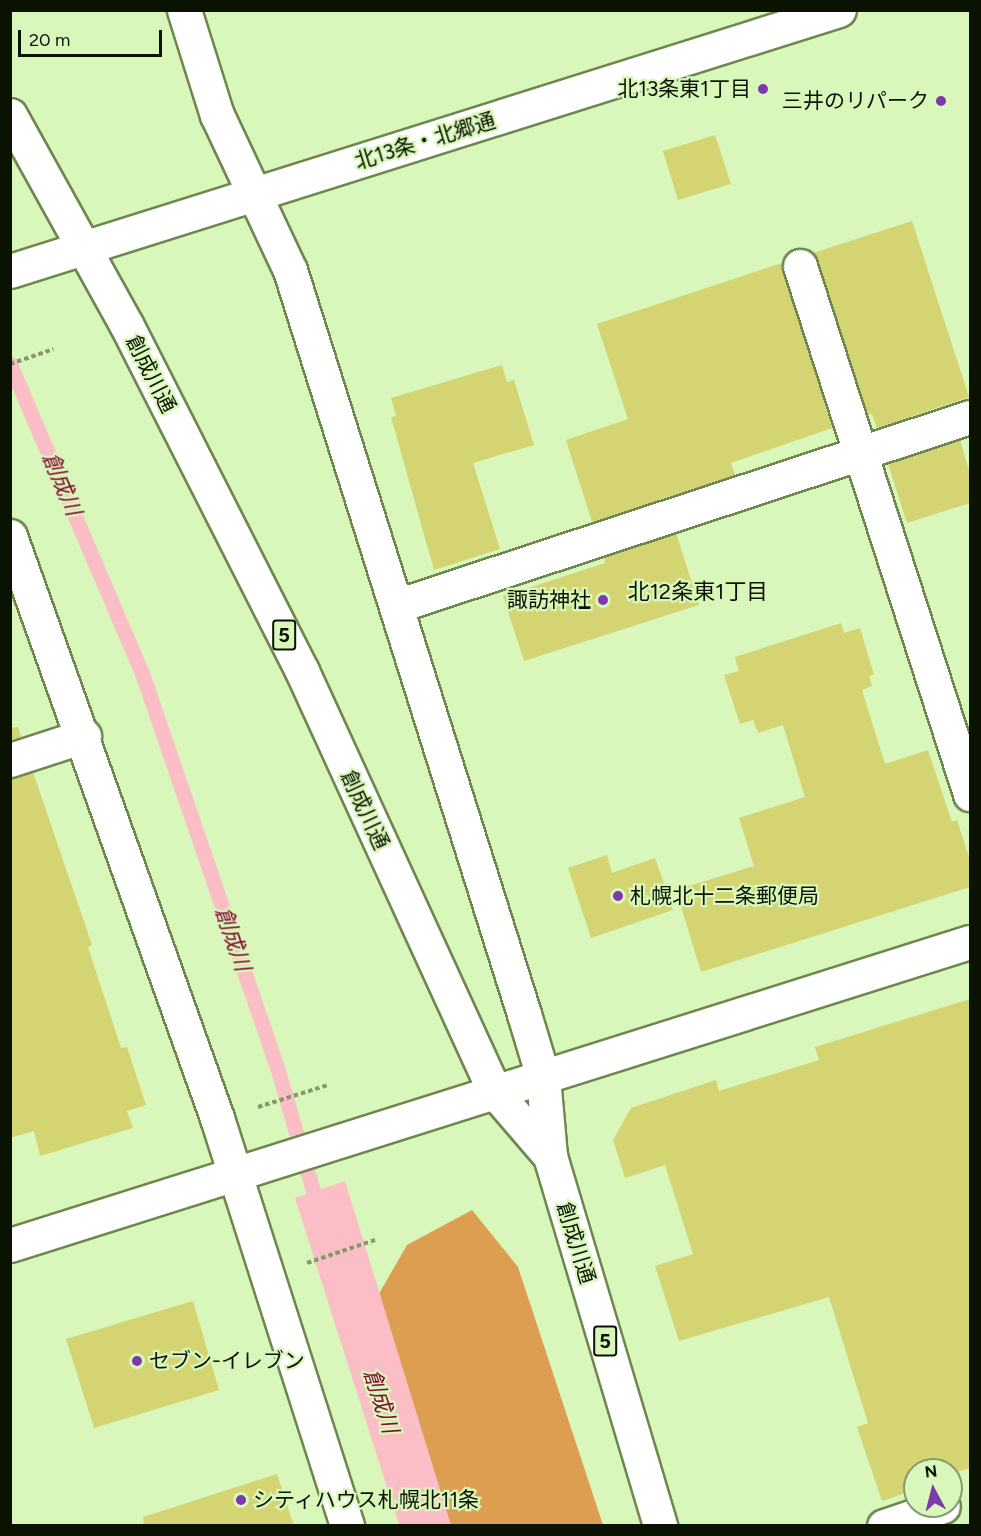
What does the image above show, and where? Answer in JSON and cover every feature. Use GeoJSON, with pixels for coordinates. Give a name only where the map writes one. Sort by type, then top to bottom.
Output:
{"type":"FeatureCollection","features":[{"type":"Feature","properties":{"kind":"main road"},"geometry":{"type":"LineString","coordinates":[[184,10],[217,115],[253,197],[290,270],[543,1077],[550,1156]]}},
{"type":"Feature","properties":{"kind":"main road","name":"北13条・北郷通"},"geometry":{"type":"LineString","coordinates":[[13,270],[253,197],[839,10]]}},
{"type":"Feature","properties":{"kind":"main road","name":"創成川通"},"geometry":{"type":"LineString","coordinates":[[10,115],[84,248],[302,671],[494,1091],[550,1156],[660,1526]]}},
{"type":"Feature","properties":{"kind":"main road"},"geometry":{"type":"LineString","coordinates":[[800,266],[861,453],[963,748],[970,794]]}},
{"type":"Feature","properties":{"kind":"main road"},"geometry":{"type":"LineString","coordinates":[[396,606],[970,417]]}},
{"type":"Feature","properties":{"kind":"main road"},"geometry":{"type":"LineString","coordinates":[[10,536],[84,736],[234,1174],[347,1526]]}},
{"type":"Feature","properties":{"kind":"main road"},"geometry":{"type":"LineString","coordinates":[[10,760],[84,736]]}},
{"type":"Feature","properties":{"kind":"main road"},"geometry":{"type":"LineString","coordinates":[[10,1245],[970,942]]}},
{"type":"Feature","properties":{"kind":"main road"},"geometry":{"type":"LineString","coordinates":[[884,1526],[908,1518]]}},
{"type":"Feature","properties":{"kind":"path"},"geometry":{"type":"LineString","coordinates":[[10,364],[54,349]]}},
{"type":"Feature","properties":{"kind":"path"},"geometry":{"type":"LineString","coordinates":[[258,1107],[328,1085]]}},
{"type":"Feature","properties":{"kind":"path"},"geometry":{"type":"LineString","coordinates":[[303,1264],[375,1240]]}},
{"type":"Feature","properties":{"kind":"shaded area"},"geometry":{"type":"Polygon","coordinates":[[[472,1210],[518,1267],[603,1525],[432,1525],[376,1299],[407,1245],[472,1210]]]}},
{"type":"Feature","properties":{"kind":"water"},"geometry":{"type":"Polygon","coordinates":[[[345,1181],[451,1525],[399,1525],[295,1198],[345,1181]]]}},
{"type":"Feature","properties":{"kind":"building"},"geometry":{"type":"Polygon","coordinates":[[[715,135],[731,184],[678,200],[663,151],[715,135]]]}},
{"type":"Feature","properties":{"kind":"building"},"geometry":{"type":"Polygon","coordinates":[[[912,221],[969,397],[877,428],[872,414],[868,415],[813,253],[912,221]]]}},
{"type":"Feature","properties":{"kind":"building"},"geometry":{"type":"Polygon","coordinates":[[[782,263],[832,428],[731,463],[735,475],[592,522],[566,440],[628,419],[597,324],[782,263]]]}},
{"type":"Feature","properties":{"kind":"building"},"geometry":{"type":"Polygon","coordinates":[[[502,365],[507,382],[514,380],[534,445],[473,463],[500,549],[434,570],[391,417],[396,416],[391,398],[502,365]]]}},
{"type":"Feature","properties":{"kind":"building"},"geometry":{"type":"Polygon","coordinates":[[[960,440],[970,474],[970,503],[907,523],[888,464],[960,440]]]}},
{"type":"Feature","properties":{"kind":"building"},"geometry":{"type":"Polygon","coordinates":[[[676,533],[699,605],[524,661],[503,596],[605,563],[604,557],[676,533]]]}},
{"type":"Feature","properties":{"kind":"building"},"geometry":{"type":"Polygon","coordinates":[[[841,623],[844,633],[860,628],[874,675],[869,676],[872,686],[862,690],[885,764],[928,750],[952,822],[957,820],[970,860],[970,887],[701,972],[676,890],[754,866],[739,818],[805,797],[783,725],[758,733],[753,720],[740,724],[724,675],[739,671],[735,657],[841,623]]]}},
{"type":"Feature","properties":{"kind":"building"},"geometry":{"type":"Polygon","coordinates":[[[18,727],[21,737],[10,740],[10,728],[18,727]]]}},
{"type":"Feature","properties":{"kind":"building"},"geometry":{"type":"Polygon","coordinates":[[[33,772],[92,945],[88,947],[121,1048],[127,1047],[146,1105],[127,1111],[133,1128],[40,1156],[34,1131],[10,1138],[10,778],[33,772]]]}},
{"type":"Feature","properties":{"kind":"building"},"geometry":{"type":"Polygon","coordinates":[[[607,855],[612,873],[655,858],[673,910],[591,938],[568,868],[607,855]]]}},
{"type":"Feature","properties":{"kind":"building"},"geometry":{"type":"Polygon","coordinates":[[[970,999],[970,1468],[963,1470],[963,1458],[903,1458],[903,1494],[882,1501],[857,1427],[868,1423],[829,1297],[679,1341],[655,1266],[693,1254],[665,1165],[625,1178],[613,1140],[631,1108],[716,1080],[719,1091],[819,1060],[815,1047],[970,999]]]}},
{"type":"Feature","properties":{"kind":"building"},"geometry":{"type":"Polygon","coordinates":[[[193,1301],[219,1390],[94,1428],[66,1339],[193,1301]]]}},
{"type":"Feature","properties":{"kind":"building","name":"シティハウス札幌北11条"},"geometry":{"type":"Polygon","coordinates":[[[277,1474],[294,1526],[144,1526],[143,1517],[277,1474]]]}},
{"type":"Feature","properties":{"kind":"waterway","name":"創成川"},"geometry":{"type":"LineString","coordinates":[[10,364],[142,673],[277,1067],[319,1212]]}},
{"type":"Feature","properties":{"kind":"place","name":"北13条東1丁目"},"geometry":{"type":"Point","coordinates":[763,89]}},
{"type":"Feature","properties":{"kind":"place","name":"三井のリパーク"},"geometry":{"type":"Point","coordinates":[941,101]}},
{"type":"Feature","properties":{"kind":"place","name":"諏訪神社"},"geometry":{"type":"Point","coordinates":[603,600]}},
{"type":"Feature","properties":{"kind":"place","name":"札幌北十二条郵便局"},"geometry":{"type":"Point","coordinates":[618,896]}},
{"type":"Feature","properties":{"kind":"place","name":"セブン-イレブン"},"geometry":{"type":"Point","coordinates":[137,1361]}},
{"type":"Feature","properties":{"kind":"place","name":"シティハウス札幌北11条"},"geometry":{"type":"Point","coordinates":[241,1500]}},
{"type":"Feature","properties":{"kind":"district","name":"北12条東1丁目"},"geometry":{"type":"Point","coordinates":[698,592]}}]}
